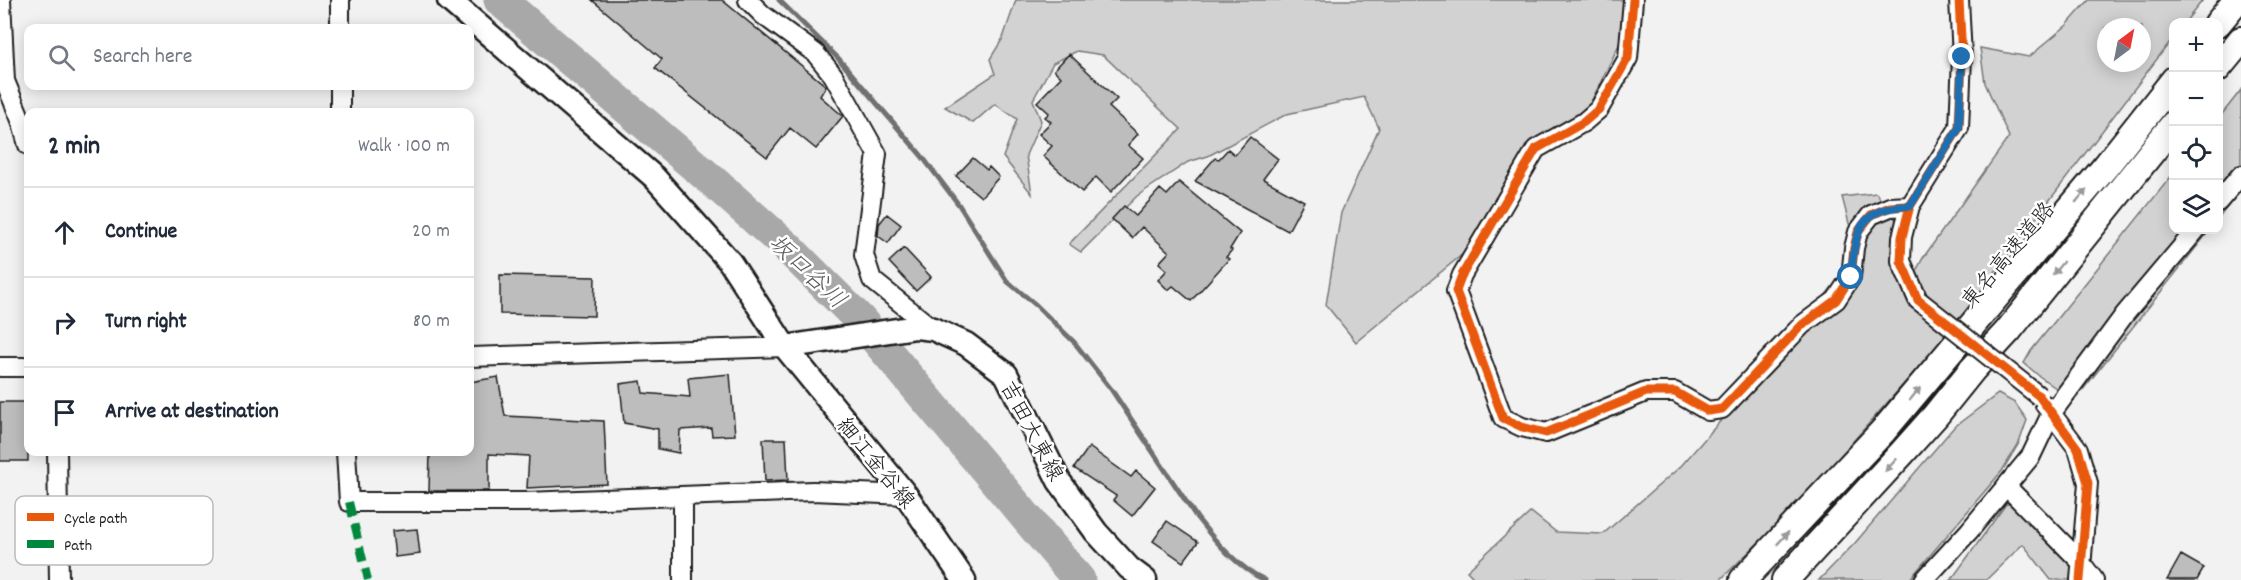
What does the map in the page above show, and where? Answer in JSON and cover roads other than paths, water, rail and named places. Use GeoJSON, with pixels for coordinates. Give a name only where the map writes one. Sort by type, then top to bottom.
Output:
{"type":"FeatureCollection","features":[{"type":"Feature","properties":{"kind":"highway"},"geometry":{"type":"LineString","coordinates":[[2222,18],[2237,0]]}},
{"type":"Feature","properties":{"kind":"highway"},"geometry":{"type":"LineString","coordinates":[[2223,62],[2241,40]]}},
{"type":"Feature","properties":{"kind":"highway","name":"東名高速道路"},"geometry":{"type":"LineString","coordinates":[[1743,580],[1884,430],[2106,166],[2169,86]]}},
{"type":"Feature","properties":{"kind":"highway"},"geometry":{"type":"LineString","coordinates":[[1785,580],[1909,446],[1972,370],[2008,331],[2172,126]]}},
{"type":"Feature","properties":{"kind":"main road","name":"細江金谷線"},"geometry":{"type":"LineString","coordinates":[[449,0],[654,177],[730,262],[785,347],[906,495],[964,580]]}},
{"type":"Feature","properties":{"kind":"main road"},"geometry":{"type":"LineString","coordinates":[[785,347],[925,328]]}},
{"type":"Feature","properties":{"kind":"main road","name":"吉田大東線"},"geometry":{"type":"LineString","coordinates":[[925,328],[966,344],[1006,374],[1059,481],[1096,532],[1129,568],[1145,580]]}},
{"type":"Feature","properties":{"kind":"street"},"geometry":{"type":"LineString","coordinates":[[1,0],[2,81],[24,131]]}},
{"type":"Feature","properties":{"kind":"street"},"geometry":{"type":"LineString","coordinates":[[339,0],[340,24]]}},
{"type":"Feature","properties":{"kind":"street"},"geometry":{"type":"LineString","coordinates":[[748,0],[763,15],[815,53],[833,75],[877,154],[864,255],[872,280],[925,328]]}},
{"type":"Feature","properties":{"kind":"street"},"geometry":{"type":"LineString","coordinates":[[1633,0],[1628,58],[1599,109],[1584,122],[1536,149],[1462,275],[1455,291],[1503,418],[1522,427],[1546,433],[1646,392],[1675,392],[1708,411],[1722,409],[1803,325],[1836,300],[1851,277],[1858,232],[1871,215],[1890,207],[1910,206]]}},
{"type":"Feature","properties":{"kind":"street"},"geometry":{"type":"LineString","coordinates":[[1959,0],[1962,57],[1959,128],[1910,206],[1902,237],[1901,261],[1918,300],[2039,396],[2078,449],[2088,483],[2081,571]]}},
{"type":"Feature","properties":{"kind":"street"},"geometry":{"type":"LineString","coordinates":[[340,90],[340,108]]}},
{"type":"Feature","properties":{"kind":"street"},"geometry":{"type":"LineString","coordinates":[[2223,196],[2241,175]]}},
{"type":"Feature","properties":{"kind":"street"},"geometry":{"type":"LineString","coordinates":[[1924,580],[1969,531],[2031,456],[2051,414],[2125,314],[2193,234]]}},
{"type":"Feature","properties":{"kind":"street"},"geometry":{"type":"LineString","coordinates":[[474,357],[785,347]]}},
{"type":"Feature","properties":{"kind":"street"},"geometry":{"type":"LineString","coordinates":[[0,367],[24,367]]}},
{"type":"Feature","properties":{"kind":"street"},"geometry":{"type":"LineString","coordinates":[[57,456],[58,496]]}},
{"type":"Feature","properties":{"kind":"street"},"geometry":{"type":"LineString","coordinates":[[346,456],[349,502],[526,502],[813,491],[906,495]]}},
{"type":"Feature","properties":{"kind":"street"},"geometry":{"type":"LineString","coordinates":[[2006,486],[2081,571],[2094,580]]}},
{"type":"Feature","properties":{"kind":"street"},"geometry":{"type":"LineString","coordinates":[[683,497],[683,580]]}},
{"type":"Feature","properties":{"kind":"street"},"geometry":{"type":"LineString","coordinates":[[59,565],[59,580]]}},
{"type":"Feature","properties":{"kind":"waterway","name":"坂口谷川"},"geometry":{"type":"LineString","coordinates":[[500,0],[786,246],[860,320],[1079,580]]}},
{"type":"Feature","properties":{"kind":"waterway"},"geometry":{"type":"LineString","coordinates":[[779,0],[838,58],[921,155],[959,205],[1007,281],[1074,342],[1111,389],[1211,536],[1236,561],[1265,580]]}}]}
